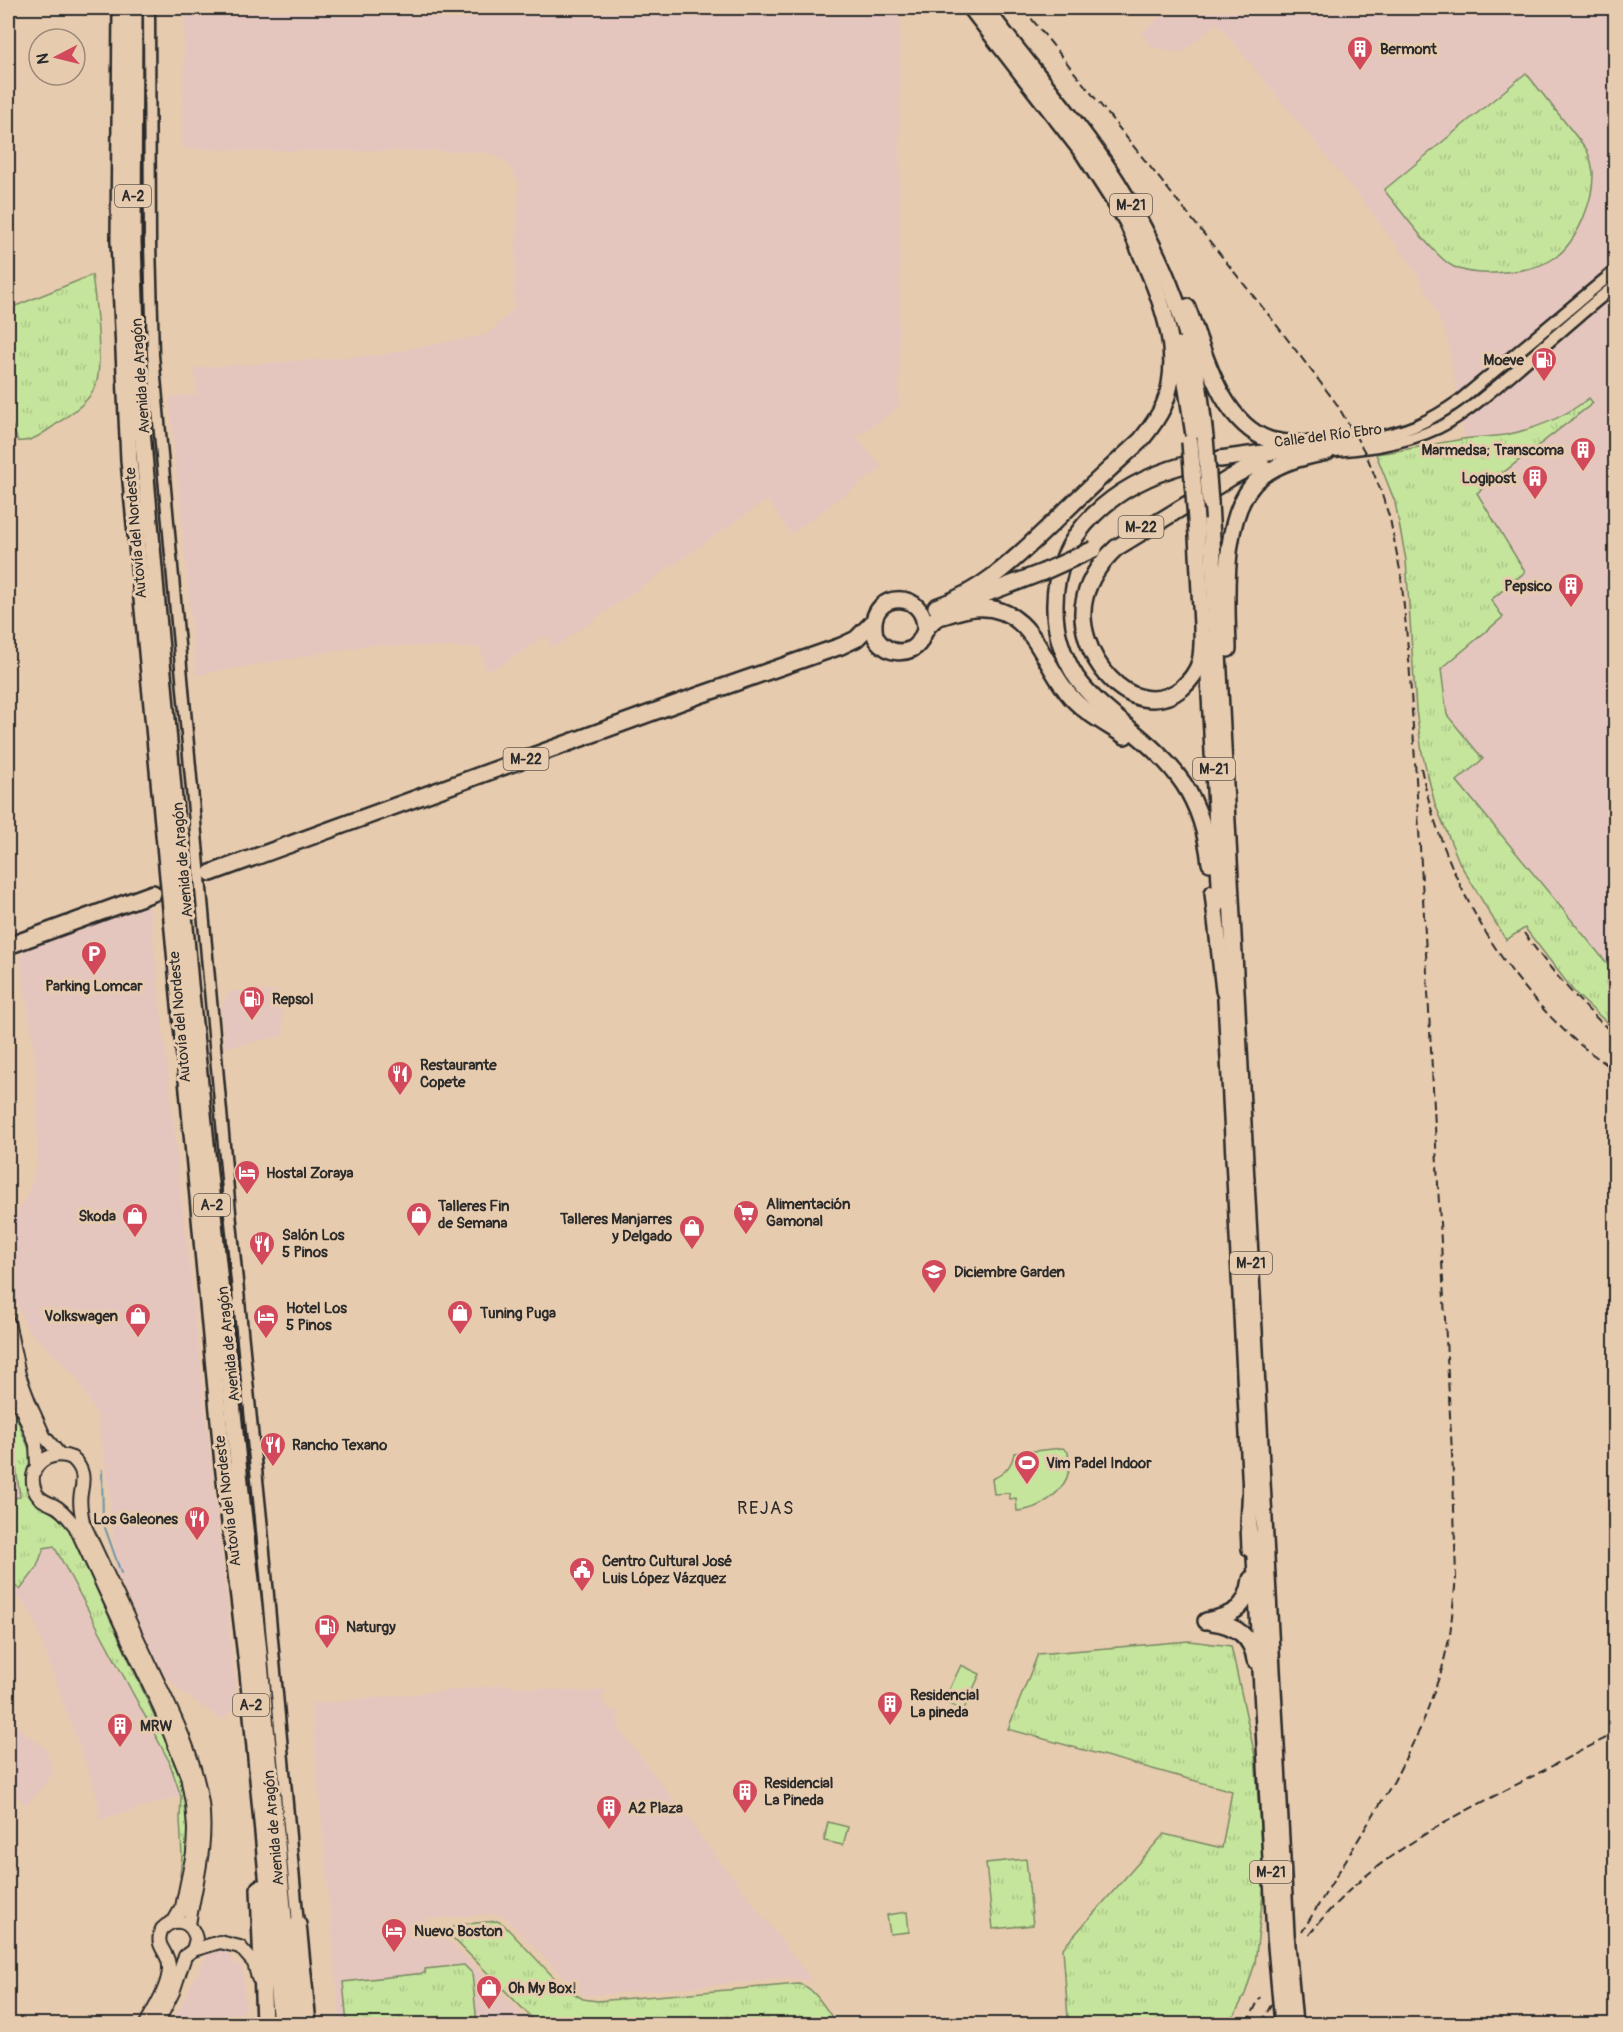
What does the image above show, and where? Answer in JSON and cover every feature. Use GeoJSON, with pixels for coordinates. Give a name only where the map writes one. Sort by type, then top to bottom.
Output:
{"type":"FeatureCollection","features":[{"type":"Feature","properties":{"kind":"highway","name":"Autovía del Nordeste"},"geometry":{"type":"LineString","coordinates":[[121,8],[119,241],[128,452],[223,1464],[248,1672],[281,2025]]}},
{"type":"Feature","properties":{"kind":"highway","name":"Autovía del Nordeste"},"geometry":{"type":"LineString","coordinates":[[134,8],[133,231],[139,396],[191,996],[258,1642],[294,2025]]}},
{"type":"Feature","properties":{"kind":"highway","name":"M-21"},"geometry":{"type":"LineString","coordinates":[[971,8],[1084,154],[1126,219],[1154,271],[1165,300],[1185,376],[1210,502],[1286,1934],[1294,2025]]}},
{"type":"Feature","properties":{"kind":"highway","name":"M-21"},"geometry":{"type":"LineString","coordinates":[[986,8],[1116,180],[1152,244],[1175,297],[1198,382],[1199,519],[1275,1935],[1283,2025]]}},
{"type":"Feature","properties":{"kind":"highway"},"geometry":{"type":"LineString","coordinates":[[1116,180],[1140,212],[1168,264],[1225,402],[1234,415],[1259,436],[1273,441],[1327,448]]}},
{"type":"Feature","properties":{"kind":"highway"},"geometry":{"type":"LineString","coordinates":[[937,612],[996,575],[1023,552],[1141,440],[1155,422],[1164,404],[1170,383],[1171,359],[1168,333],[1159,302],[1126,219]]}},
{"type":"Feature","properties":{"kind":"highway"},"geometry":{"type":"LineString","coordinates":[[1220,459],[1298,448]]}},
{"type":"Feature","properties":{"kind":"highway"},"geometry":{"type":"LineString","coordinates":[[1230,868],[1231,760],[1227,580],[1228,558],[1234,526],[1245,499],[1262,476],[1290,460],[1327,448]]}},
{"type":"Feature","properties":{"kind":"highway","name":"M-22"},"geometry":{"type":"LineString","coordinates":[[211,873],[841,646],[863,634],[873,622],[878,610],[890,601],[905,600],[918,607],[937,612],[1043,572],[1188,504],[1237,473],[1261,461]]}},
{"type":"Feature","properties":{"kind":"highway"},"geometry":{"type":"LineString","coordinates":[[1184,465],[1154,475],[1119,494],[1088,520],[1076,535],[1059,571],[1055,591],[1055,622],[1058,637],[1078,680],[1100,705],[1155,750],[1176,772],[1197,806],[1204,826],[1208,849],[1227,1018]]}},
{"type":"Feature","properties":{"kind":"highway"},"geometry":{"type":"LineString","coordinates":[[1188,504],[1116,548],[1103,560],[1095,572],[1084,599],[1083,625],[1091,654],[1107,676],[1132,694],[1160,698],[1177,692],[1194,675],[1200,663],[1202,631],[1199,519]]}},
{"type":"Feature","properties":{"kind":"highway"},"geometry":{"type":"LineString","coordinates":[[918,607],[925,622],[925,630]]}},
{"type":"Feature","properties":{"kind":"highway"},"geometry":{"type":"LineString","coordinates":[[937,612],[988,608],[1017,620],[1036,640],[1063,687],[1077,703],[1155,755],[1176,772]]}},
{"type":"Feature","properties":{"kind":"highway","name":"M-22"},"geometry":{"type":"LineString","coordinates":[[841,646],[865,643],[882,645],[894,651],[910,650],[920,642],[937,612]]}},
{"type":"Feature","properties":{"kind":"highway"},"geometry":{"type":"LineString","coordinates":[[873,622],[874,632],[882,645]]}},
{"type":"Feature","properties":{"kind":"highway"},"geometry":{"type":"LineString","coordinates":[[8,946],[153,894]]}},
{"type":"Feature","properties":{"kind":"highway"},"geometry":{"type":"LineString","coordinates":[[223,1464],[224,1504],[271,1962],[277,1974]]}},
{"type":"Feature","properties":{"kind":"highway"},"geometry":{"type":"LineString","coordinates":[[1251,1483],[1249,1526],[1252,1575],[1249,1592],[1243,1603],[1232,1614],[1206,1621],[1225,1624],[1236,1629],[1246,1637],[1254,1649],[1263,1719]]}},
{"type":"Feature","properties":{"kind":"highway"},"geometry":{"type":"LineString","coordinates":[[243,1674],[258,1866],[263,2025]]}},
{"type":"Feature","properties":{"kind":"highway"},"geometry":{"type":"LineString","coordinates":[[298,1924],[307,2025]]}},
{"type":"Feature","properties":{"kind":"main road"},"geometry":{"type":"LineString","coordinates":[[8,1322],[19,1375],[31,1407],[44,1436],[60,1455]]}},
{"type":"Feature","properties":{"kind":"main road"},"geometry":{"type":"LineString","coordinates":[[8,1376],[36,1444],[37,1466],[33,1478],[35,1491],[43,1501],[55,1506],[66,1515],[75,1526],[157,1701],[187,1776],[194,1820],[193,1853],[183,1907],[174,1921]]}},
{"type":"Feature","properties":{"kind":"main road"},"geometry":{"type":"LineString","coordinates":[[37,1466],[45,1459],[60,1455],[72,1458],[80,1467],[84,1478],[80,1508],[83,1522],[165,1698],[185,1743],[195,1773],[202,1803],[204,1829],[202,1854],[189,1925]]}},
{"type":"Feature","properties":{"kind":"main road"},"geometry":{"type":"LineString","coordinates":[[55,1506],[67,1504],[81,1493]]}},
{"type":"Feature","properties":{"kind":"main road"},"geometry":{"type":"LineString","coordinates":[[156,2025],[172,1992],[189,1953],[196,1938],[189,1925],[174,1921],[165,1925],[159,1934],[160,1946],[167,1955],[173,1958],[189,1953],[220,1942],[240,1947],[248,1954],[257,1973],[263,2025]]}},
{"type":"Feature","properties":{"kind":"main road"},"geometry":{"type":"LineString","coordinates":[[146,2025],[169,1970],[167,1955]]}},
{"type":"Feature","properties":{"kind":"street","name":"Avenida de Aragón"},"geometry":{"type":"LineString","coordinates":[[149,8],[153,364],[230,1212],[298,1924]]}},
{"type":"Feature","properties":{"kind":"street","name":"Calle del Río Ebro"},"geometry":{"type":"LineString","coordinates":[[1261,461],[1397,432],[1440,413],[1477,386],[1616,270]]}},
{"type":"Feature","properties":{"kind":"street","name":"Calle del Río Ebro"},"geometry":{"type":"LineString","coordinates":[[1261,461],[1298,448],[1396,442],[1439,428],[1498,385],[1616,285]]}},
{"type":"Feature","properties":{"kind":"shaded area"},"geometry":{"type":"Polygon","coordinates":[[[185,8],[900,8],[899,407],[857,437],[882,468],[791,534],[767,500],[553,648],[545,636],[505,663],[486,671],[480,648],[371,645],[196,675],[169,397],[197,394],[194,368],[378,355],[488,334],[513,309],[519,183],[509,165],[491,153],[182,148],[185,8]]]}},
{"type":"Feature","properties":{"kind":"shaded area"},"geometry":{"type":"Polygon","coordinates":[[[1169,8],[1615,8],[1615,973],[1457,781],[1482,759],[1447,715],[1441,668],[1503,616],[1491,600],[1497,527],[1477,493],[1447,337],[1429,297],[1415,270],[1360,197],[1217,23],[1182,53],[1153,47],[1141,33],[1169,8]]]}},
{"type":"Feature","properties":{"kind":"shaded area"},"geometry":{"type":"Polygon","coordinates":[[[149,900],[238,1703],[222,1720],[180,1691],[162,1674],[116,1571],[109,1487],[97,1415],[77,1378],[26,1327],[13,1293],[8,1263],[8,1228],[29,1191],[37,1164],[37,1085],[33,1042],[19,957],[31,942],[149,900]]]}},
{"type":"Feature","properties":{"kind":"shaded area","name":"Repsol"},"geometry":{"type":"Polygon","coordinates":[[[230,991],[280,991],[284,1036],[225,1048],[220,1008],[230,991]]]}},
{"type":"Feature","properties":{"kind":"shaded area"},"geometry":{"type":"Polygon","coordinates":[[[8,1441],[15,1460],[20,1497],[8,1499],[8,1441]]]}},
{"type":"Feature","properties":{"kind":"shaded area"},"geometry":{"type":"Polygon","coordinates":[[[54,1545],[154,1730],[169,1761],[181,1796],[99,1820],[98,1799],[31,1612],[8,1590],[8,1580],[20,1590],[36,1569],[44,1548],[54,1545]]]}},
{"type":"Feature","properties":{"kind":"shaded area"},"geometry":{"type":"Polygon","coordinates":[[[503,1685],[587,1692],[607,1689],[602,1697],[603,1702],[609,1709],[617,1710],[620,1730],[814,1983],[806,1980],[782,1979],[588,1996],[578,1992],[505,1918],[498,1914],[425,1919],[473,1964],[530,2024],[340,2024],[311,1704],[503,1685]]]}},
{"type":"Feature","properties":{"kind":"shaded area"},"geometry":{"type":"Polygon","coordinates":[[[8,1719],[46,1749],[54,1772],[27,1805],[8,1790],[8,1719]]]}},
{"type":"Feature","properties":{"kind":"shaded area"},"geometry":{"type":"Polygon","coordinates":[[[210,1948],[226,1952],[237,1965],[242,1965],[246,2009],[238,2015],[238,2024],[171,2024],[210,1948]]]}},
{"type":"Feature","properties":{"kind":"green space"},"geometry":{"type":"Polygon","coordinates":[[[1526,73],[1587,150],[1593,172],[1588,207],[1578,230],[1564,250],[1544,264],[1524,270],[1498,273],[1479,273],[1454,267],[1437,254],[1384,190],[1526,73]]]}},
{"type":"Feature","properties":{"kind":"green space"},"geometry":{"type":"Polygon","coordinates":[[[92,275],[99,349],[98,378],[95,387],[83,403],[51,428],[33,439],[18,441],[8,415],[8,309],[92,275]]]}},
{"type":"Feature","properties":{"kind":"green space"},"geometry":{"type":"Polygon","coordinates":[[[1589,398],[1593,403],[1477,493],[1525,572],[1491,600],[1503,617],[1441,669],[1447,715],[1483,759],[1457,781],[1615,973],[1615,1030],[1575,993],[1525,928],[1506,940],[1460,864],[1435,804],[1422,752],[1416,710],[1406,560],[1395,502],[1376,454],[1516,432],[1538,426],[1560,416],[1589,398]]]}},
{"type":"Feature","properties":{"kind":"green space"},"geometry":{"type":"Polygon","coordinates":[[[8,1397],[31,1454],[27,1484],[31,1495],[35,1501],[65,1523],[69,1529],[176,1763],[188,1820],[187,1849],[182,1877],[180,1876],[181,1796],[169,1761],[54,1546],[44,1548],[36,1569],[20,1590],[8,1580],[8,1499],[20,1497],[15,1460],[8,1441],[8,1397]]]}},
{"type":"Feature","properties":{"kind":"green space","name":"Vim Padel Indoor"},"geometry":{"type":"Polygon","coordinates":[[[1063,1448],[1068,1452],[1070,1464],[1066,1479],[1056,1493],[1042,1504],[1017,1511],[1016,1498],[1010,1499],[1009,1493],[994,1494],[992,1479],[1007,1469],[1014,1453],[1063,1448]]]}},
{"type":"Feature","properties":{"kind":"green space"},"geometry":{"type":"Polygon","coordinates":[[[1189,1641],[1231,1646],[1255,1756],[1264,1886],[1255,1963],[1245,1994],[1230,2024],[1066,2024],[1068,2018],[1063,1948],[1164,1834],[1222,1848],[1232,1791],[1008,1729],[1038,1654],[1189,1641]]]}},
{"type":"Feature","properties":{"kind":"green space"},"geometry":{"type":"Polygon","coordinates":[[[961,1665],[980,1674],[963,1711],[944,1701],[961,1665]]]}},
{"type":"Feature","properties":{"kind":"green space"},"geometry":{"type":"Polygon","coordinates":[[[828,1822],[848,1827],[843,1845],[824,1841],[828,1822]]]}},
{"type":"Feature","properties":{"kind":"green space"},"geometry":{"type":"Polygon","coordinates":[[[1026,1859],[1033,1925],[993,1929],[986,1863],[1026,1859]]]}},
{"type":"Feature","properties":{"kind":"green space"},"geometry":{"type":"Polygon","coordinates":[[[907,1912],[909,1932],[890,1934],[887,1915],[907,1912]]]}},
{"type":"Feature","properties":{"kind":"green space"},"geometry":{"type":"Polygon","coordinates":[[[497,1921],[503,1924],[563,1987],[583,1999],[597,2001],[799,1984],[815,1995],[837,2024],[536,2024],[452,1937],[450,1932],[457,1925],[497,1921]]]}},
{"type":"Feature","properties":{"kind":"green space"},"geometry":{"type":"Polygon","coordinates":[[[464,1965],[472,1973],[477,2024],[347,2024],[343,1982],[425,1973],[425,1969],[464,1965]]]}},
{"type":"Feature","properties":{"kind":"waterway"},"geometry":{"type":"LineString","coordinates":[[102,1470],[103,1522],[121,1573]]}},
{"type":"Feature","properties":{"kind":"tunnel"},"geometry":{"type":"LineString","coordinates":[[153,893],[211,873]]}},
{"type":"Feature","properties":{"kind":"railway"},"geometry":{"type":"LineString","coordinates":[[1023,8],[1275,323],[1336,403],[1366,454],[1380,489],[1390,519],[1401,575],[1409,659],[1424,915],[1453,1473],[1456,1578],[1450,1635],[1442,1669],[1422,1725],[1394,1781],[1302,1932]]}},
{"type":"Feature","properties":{"kind":"railway"},"geometry":{"type":"LineString","coordinates":[[1421,768],[1442,842],[1474,913],[1494,946],[1541,1007],[1573,1039],[1616,1071]]}},
{"type":"Feature","properties":{"kind":"railway"},"geometry":{"type":"LineString","coordinates":[[1524,933],[1567,987],[1616,1036]]}},
{"type":"Feature","properties":{"kind":"railway"},"geometry":{"type":"LineString","coordinates":[[1309,1935],[1352,1888],[1400,1850],[1454,1818],[1616,1733]]}},
{"type":"Feature","properties":{"kind":"railway"},"geometry":{"type":"LineString","coordinates":[[1247,2024],[1260,1997]]}},
{"type":"Feature","properties":{"kind":"railway"},"geometry":{"type":"LineString","coordinates":[[1261,2024],[1271,2005]]}},
{"type":"Feature","properties":{"kind":"place","name":"Bermont"},"geometry":{"type":"Point","coordinates":[1360,72]}},
{"type":"Feature","properties":{"kind":"place","name":"Moeve"},"geometry":{"type":"Point","coordinates":[1544,383]}},
{"type":"Feature","properties":{"kind":"place","name":"Marmedsa; Transcoma"},"geometry":{"type":"Point","coordinates":[1583,473]}},
{"type":"Feature","properties":{"kind":"place","name":"Logipost"},"geometry":{"type":"Point","coordinates":[1535,501]}},
{"type":"Feature","properties":{"kind":"place","name":"Pepsico"},"geometry":{"type":"Point","coordinates":[1571,609]}},
{"type":"Feature","properties":{"kind":"place","name":"Parking Lomcar"},"geometry":{"type":"Point","coordinates":[94,977]}},
{"type":"Feature","properties":{"kind":"place","name":"Repsol"},"geometry":{"type":"Point","coordinates":[252,1022]}},
{"type":"Feature","properties":{"kind":"place","name":"Restaurante Copete"},"geometry":{"type":"Point","coordinates":[400,1097]}},
{"type":"Feature","properties":{"kind":"place","name":"Hostal Zoraya"},"geometry":{"type":"Point","coordinates":[247,1196]}},
{"type":"Feature","properties":{"kind":"place","name":"Alimentación Gamonal"},"geometry":{"type":"Point","coordinates":[746,1236]}},
{"type":"Feature","properties":{"kind":"place","name":"Talleres Fin de Semana"},"geometry":{"type":"Point","coordinates":[419,1238]}},
{"type":"Feature","properties":{"kind":"place","name":"Skoda"},"geometry":{"type":"Point","coordinates":[135,1239]}},
{"type":"Feature","properties":{"kind":"place","name":"Talleres Manjarres y Delgado"},"geometry":{"type":"Point","coordinates":[692,1251]}},
{"type":"Feature","properties":{"kind":"place","name":"Salón Los 5 Pinos"},"geometry":{"type":"Point","coordinates":[262,1267]}},
{"type":"Feature","properties":{"kind":"place","name":"Diciembre Garden"},"geometry":{"type":"Point","coordinates":[934,1295]}},
{"type":"Feature","properties":{"kind":"place","name":"Tuning Puga"},"geometry":{"type":"Point","coordinates":[460,1336]}},
{"type":"Feature","properties":{"kind":"place","name":"Volkswagen"},"geometry":{"type":"Point","coordinates":[138,1339]}},
{"type":"Feature","properties":{"kind":"place","name":"Hotel Los 5 Pinos"},"geometry":{"type":"Point","coordinates":[266,1340]}},
{"type":"Feature","properties":{"kind":"place","name":"Rancho Texano"},"geometry":{"type":"Point","coordinates":[273,1468]}},
{"type":"Feature","properties":{"kind":"place","name":"Vim Padel Indoor"},"geometry":{"type":"Point","coordinates":[1027,1486]}},
{"type":"Feature","properties":{"kind":"place","name":"Los Galeones"},"geometry":{"type":"Point","coordinates":[197,1542]}},
{"type":"Feature","properties":{"kind":"place","name":"Centro Cultural José Luis López Vázquez"},"geometry":{"type":"Point","coordinates":[582,1593]}},
{"type":"Feature","properties":{"kind":"place","name":"Naturgy"},"geometry":{"type":"Point","coordinates":[327,1650]}},
{"type":"Feature","properties":{"kind":"place","name":"Residencial La pineda"},"geometry":{"type":"Point","coordinates":[890,1727]}},
{"type":"Feature","properties":{"kind":"place","name":"MRW"},"geometry":{"type":"Point","coordinates":[120,1749]}},
{"type":"Feature","properties":{"kind":"place","name":"Residencial La Pineda"},"geometry":{"type":"Point","coordinates":[745,1815]}},
{"type":"Feature","properties":{"kind":"place","name":"A2 Plaza"},"geometry":{"type":"Point","coordinates":[609,1831]}},
{"type":"Feature","properties":{"kind":"place","name":"Nuevo Boston"},"geometry":{"type":"Point","coordinates":[394,1954]}},
{"type":"Feature","properties":{"kind":"place","name":"Oh My Box!"},"geometry":{"type":"Point","coordinates":[489,2011]}},
{"type":"Feature","properties":{"kind":"district","name":"REJAS"},"geometry":{"type":"Point","coordinates":[766,1508]}}]}
